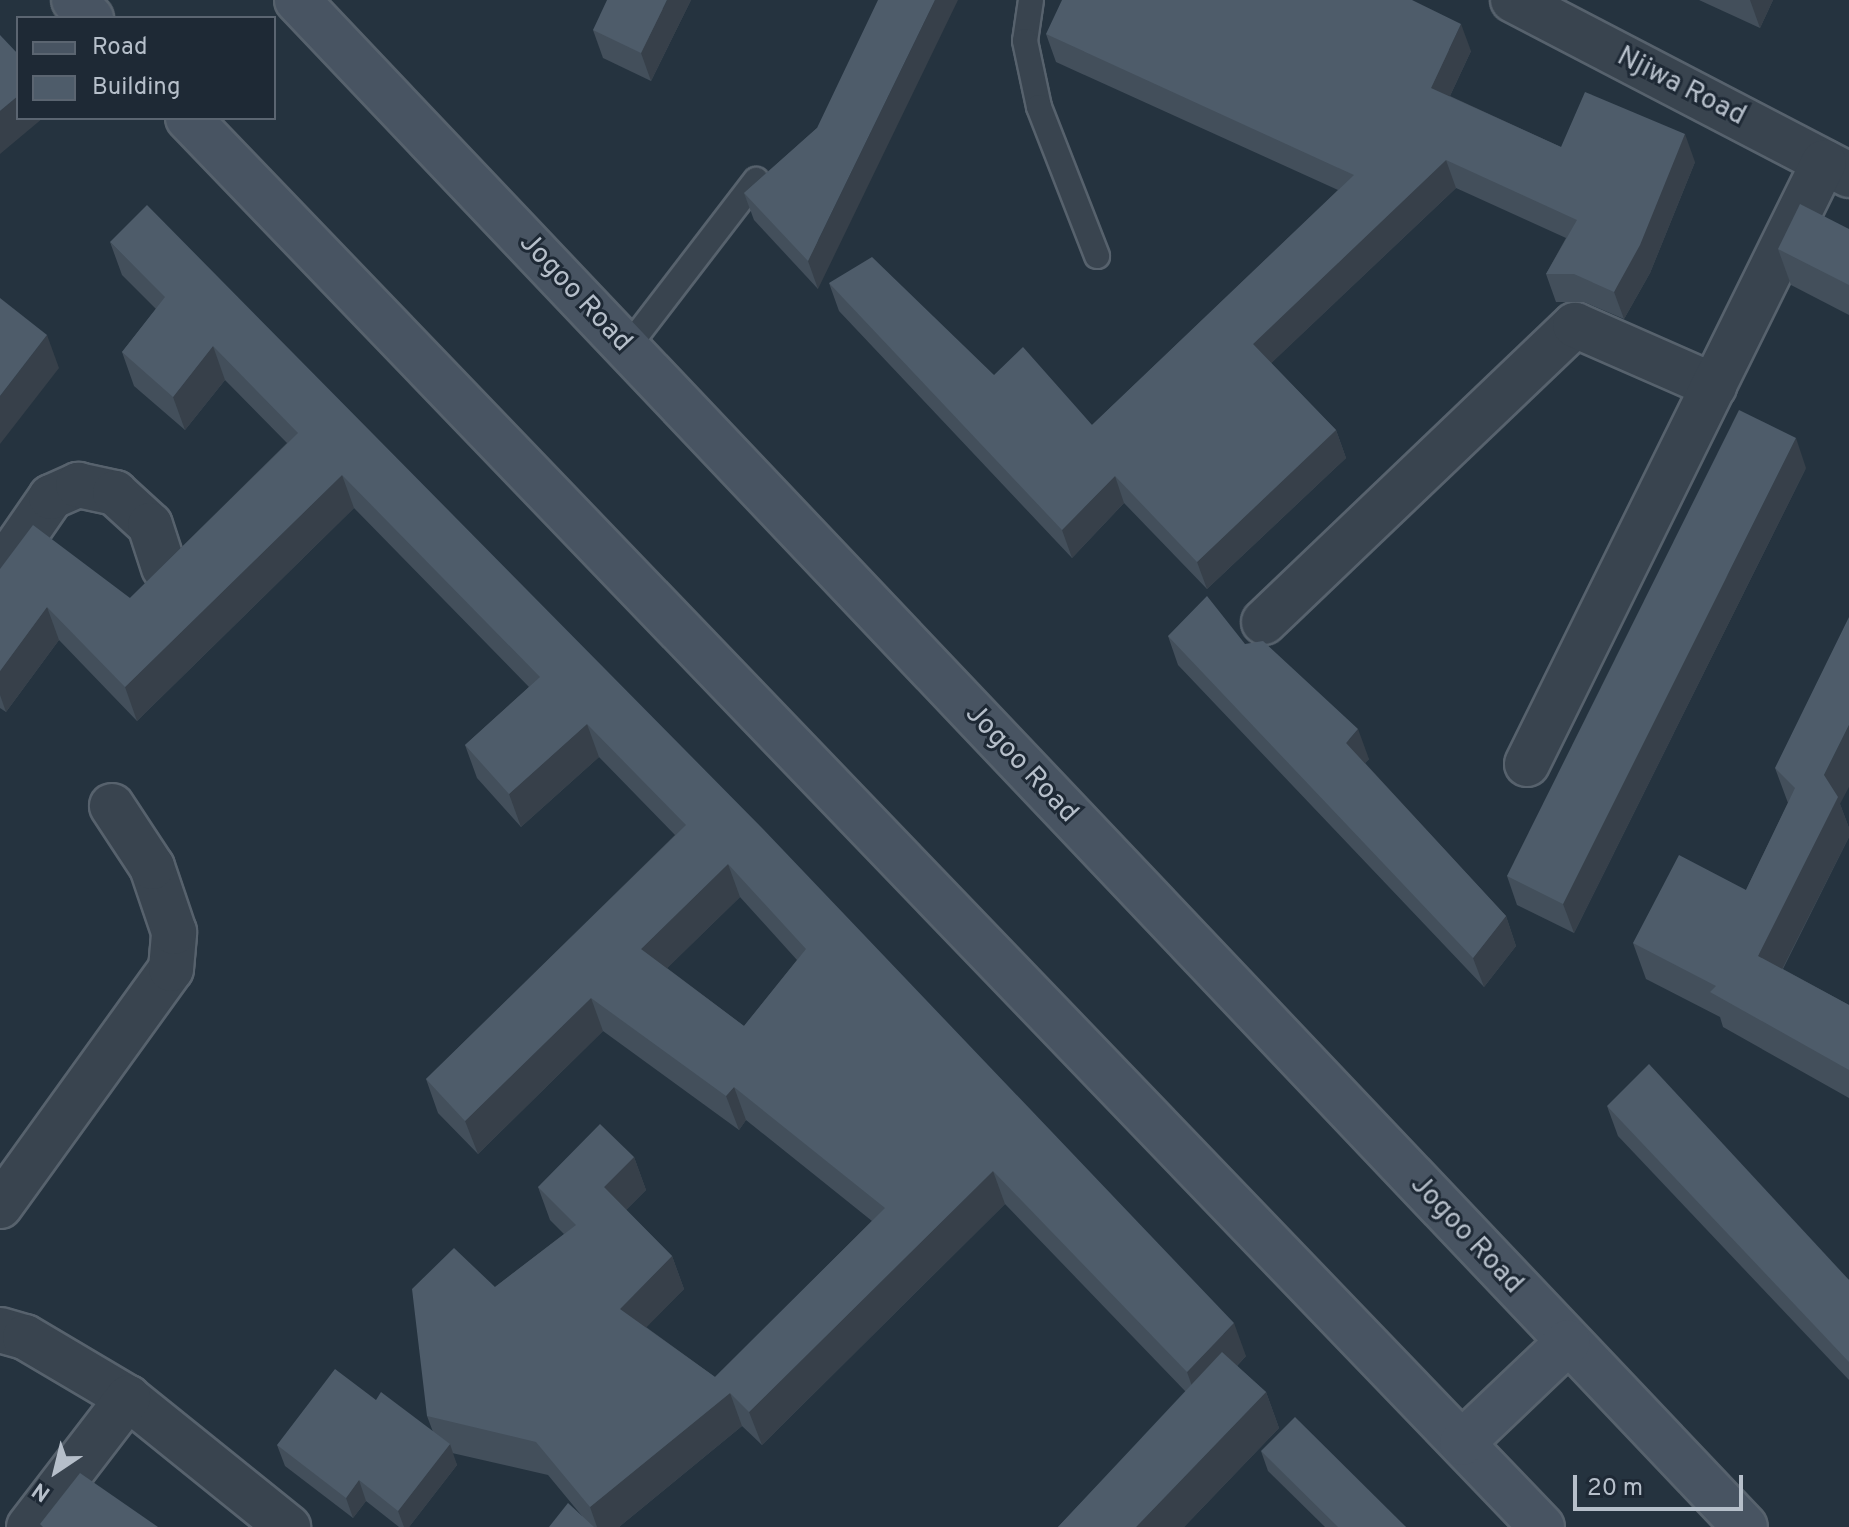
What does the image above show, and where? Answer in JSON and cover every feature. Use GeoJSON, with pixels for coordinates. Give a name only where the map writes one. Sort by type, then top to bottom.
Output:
{"type":"FeatureCollection","features":[{"type":"Feature","properties":{"kind":"main road"},"geometry":{"type":"LineString","coordinates":[[74,0],[89,16]]}},
{"type":"Feature","properties":{"kind":"main road","name":"Jogoo Road"},"geometry":{"type":"LineString","coordinates":[[297,0],[1745,1527]]}},
{"type":"Feature","properties":{"kind":"main road"},"geometry":{"type":"LineString","coordinates":[[190,120],[1542,1527]]}},
{"type":"Feature","properties":{"kind":"main road"},"geometry":{"type":"LineString","coordinates":[[1462,1443],[1568,1342]]}},
{"type":"Feature","properties":{"kind":"street","name":"Njiwa Road"},"geometry":{"type":"LineString","coordinates":[[1513,0],[1837,169]]}},
{"type":"Feature","properties":{"kind":"street"},"geometry":{"type":"LineString","coordinates":[[1527,764],[1714,386],[1837,169]]}},
{"type":"Feature","properties":{"kind":"street"},"geometry":{"type":"LineString","coordinates":[[1264,622],[1575,325],[1714,386]]}},
{"type":"Feature","properties":{"kind":"street"},"geometry":{"type":"LineString","coordinates":[[0,571],[51,497],[78,485],[115,493],[150,525],[164,568]]}},
{"type":"Feature","properties":{"kind":"street"},"geometry":{"type":"LineString","coordinates":[[0,1206],[171,969],[174,932],[152,867],[112,806]]}},
{"type":"Feature","properties":{"kind":"street"},"geometry":{"type":"LineString","coordinates":[[0,1330],[25,1337],[128,1398],[288,1527]]}},
{"type":"Feature","properties":{"kind":"street"},"geometry":{"type":"LineString","coordinates":[[29,1527],[128,1398]]}},
{"type":"Feature","properties":{"kind":"lane"},"geometry":{"type":"LineString","coordinates":[[1031,0],[1025,41],[1039,107],[1097,256]]}},
{"type":"Feature","properties":{"kind":"lane"},"geometry":{"type":"LineString","coordinates":[[627,348],[756,180]]}},
{"type":"Feature","properties":{"kind":"building"},"geometry":{"type":"Polygon","coordinates":[[[607,0],[667,0],[641,53],[593,30],[607,0]]]}},
{"type":"Feature","properties":{"kind":"building"},"geometry":{"type":"Polygon","coordinates":[[[878,0],[935,0],[808,261],[744,193],[817,128],[878,0]]]}},
{"type":"Feature","properties":{"kind":"building"},"geometry":{"type":"Polygon","coordinates":[[[1062,0],[1412,0],[1461,24],[1431,88],[1561,147],[1585,92],[1685,134],[1640,245],[1614,292],[1574,274],[1546,274],[1577,220],[1446,160],[1253,344],[1336,430],[1197,562],[1115,476],[1062,530],[829,283],[872,257],[994,375],[1023,347],[1092,425],[1354,175],[1046,34],[1062,0]]]}},
{"type":"Feature","properties":{"kind":"building"},"geometry":{"type":"Polygon","coordinates":[[[0,35],[16,52],[16,98],[0,111],[0,35]]]}},
{"type":"Feature","properties":{"kind":"building"},"geometry":{"type":"Polygon","coordinates":[[[1800,204],[1849,229],[1849,285],[1778,249],[1800,204]]]}},
{"type":"Feature","properties":{"kind":"building"},"geometry":{"type":"Polygon","coordinates":[[[147,205],[763,829],[1234,1323],[1187,1372],[993,1171],[749,1412],[730,1393],[590,1507],[536,1442],[427,1416],[412,1289],[454,1248],[495,1287],[576,1225],[538,1187],[600,1124],[634,1157],[604,1187],[672,1256],[620,1309],[715,1377],[885,1208],[734,1087],[726,1096],[591,998],[465,1121],[426,1079],[686,825],[587,724],[509,794],[465,745],[540,677],[342,475],[125,687],[47,607],[0,671],[0,569],[33,525],[130,598],[298,433],[213,346],[173,397],[122,352],[165,297],[110,242],[147,205]],[[728,864],[641,949],[744,1026],[806,949],[728,864]]]}},
{"type":"Feature","properties":{"kind":"building"},"geometry":{"type":"Polygon","coordinates":[[[0,298],[47,335],[0,396],[0,298]]]}},
{"type":"Feature","properties":{"kind":"building"},"geometry":{"type":"Polygon","coordinates":[[[1739,410],[1796,438],[1563,904],[1507,876],[1739,410]]]}},
{"type":"Feature","properties":{"kind":"building"},"geometry":{"type":"Polygon","coordinates":[[[1207,596],[1245,644],[1263,641],[1358,729],[1346,743],[1506,916],[1473,958],[1168,636],[1207,596]]]}},
{"type":"Feature","properties":{"kind":"building"},"geometry":{"type":"Polygon","coordinates":[[[1849,617],[1849,725],[1824,775],[1838,797],[1758,956],[1849,1005],[1849,1070],[1710,992],[1716,986],[1633,943],[1679,855],[1746,890],[1795,788],[1775,768],[1849,617]]]}},
{"type":"Feature","properties":{"kind":"building"},"geometry":{"type":"Polygon","coordinates":[[[1649,1064],[1849,1280],[1849,1362],[1607,1106],[1649,1064]]]}},
{"type":"Feature","properties":{"kind":"building"},"geometry":{"type":"Polygon","coordinates":[[[1222,1352],[1266,1392],[1136,1527],[1058,1527],[1222,1352]]]}},
{"type":"Feature","properties":{"kind":"building"},"geometry":{"type":"Polygon","coordinates":[[[335,1369],[376,1400],[381,1392],[450,1444],[398,1511],[359,1480],[346,1498],[277,1445],[335,1369]]]}},
{"type":"Feature","properties":{"kind":"building"},"geometry":{"type":"Polygon","coordinates":[[[1295,1417],[1406,1527],[1338,1527],[1261,1451],[1295,1417]]]}},
{"type":"Feature","properties":{"kind":"building"},"geometry":{"type":"Polygon","coordinates":[[[80,1473],[158,1527],[43,1527],[40,1524],[80,1473]]]}},
{"type":"Feature","properties":{"kind":"building"},"geometry":{"type":"Polygon","coordinates":[[[568,1503],[594,1527],[549,1527],[568,1503]]]}}]}
